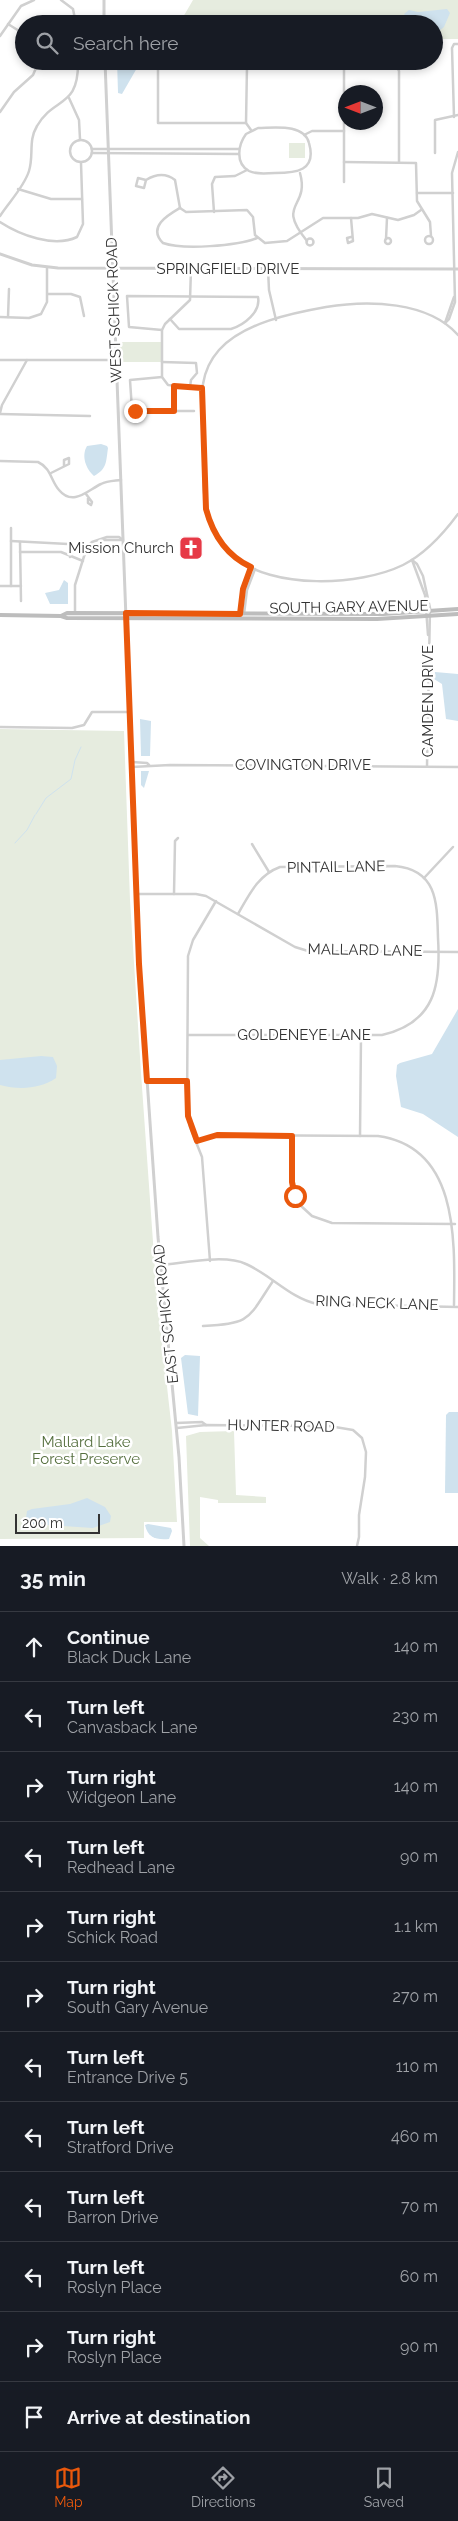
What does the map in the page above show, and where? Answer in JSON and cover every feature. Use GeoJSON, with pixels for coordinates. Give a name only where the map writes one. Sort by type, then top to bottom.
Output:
{"type":"FeatureCollection","features":[{"type":"Feature","properties":{"kind":"main road","name":"SOUTH GARY AVENUE"},"geometry":{"type":"LineString","coordinates":[[0,615],[428,612],[458,609]]}},
{"type":"Feature","properties":{"kind":"main road","name":"SOUTH GARY AVENUE"},"geometry":{"type":"LineString","coordinates":[[61,616],[67,618],[428,618],[458,614]]}},
{"type":"Feature","properties":{"kind":"street"},"geometry":{"type":"LineString","coordinates":[[0,36],[21,6],[34,0]]}},
{"type":"Feature","properties":{"kind":"street"},"geometry":{"type":"LineString","coordinates":[[61,0],[71,6],[75,15]]}},
{"type":"Feature","properties":{"kind":"street"},"geometry":{"type":"LineString","coordinates":[[104,0],[104,15]]}},
{"type":"Feature","properties":{"kind":"street"},"geometry":{"type":"LineString","coordinates":[[8,24],[15,28]]}},
{"type":"Feature","properties":{"kind":"street"},"geometry":{"type":"LineString","coordinates":[[454,117],[452,48],[454,44],[458,44]]}},
{"type":"Feature","properties":{"kind":"street"},"geometry":{"type":"LineString","coordinates":[[0,112],[18,88],[33,76],[35,70]]}},
{"type":"Feature","properties":{"kind":"street"},"geometry":{"type":"LineString","coordinates":[[0,216],[29,170],[31,143],[36,127],[46,114],[69,98],[77,80],[78,70]]}},
{"type":"Feature","properties":{"kind":"street","name":"WEST SCHICK ROAD"},"geometry":{"type":"LineString","coordinates":[[106,70],[136,894]]}},
{"type":"Feature","properties":{"kind":"street"},"geometry":{"type":"LineString","coordinates":[[158,70],[158,123],[246,123]]}},
{"type":"Feature","properties":{"kind":"street"},"geometry":{"type":"LineString","coordinates":[[246,70],[246,123],[251,130]]}},
{"type":"Feature","properties":{"kind":"street"},"geometry":{"type":"LineString","coordinates":[[344,70],[344,182]]}},
{"type":"Feature","properties":{"kind":"street"},"geometry":{"type":"LineString","coordinates":[[398,70],[399,162]]}},
{"type":"Feature","properties":{"kind":"street"},"geometry":{"type":"LineString","coordinates":[[69,98],[79,120],[80,139]]}},
{"type":"Feature","properties":{"kind":"street"},"geometry":{"type":"LineString","coordinates":[[435,153],[435,120],[458,115]]}},
{"type":"Feature","properties":{"kind":"street"},"geometry":{"type":"LineString","coordinates":[[300,172],[258,174],[248,170],[242,165],[239,154],[242,139],[251,130],[258,128],[292,129],[304,134],[310,143],[310,159],[300,172],[302,191],[293,209],[292,216],[293,222],[307,241]]}},
{"type":"Feature","properties":{"kind":"street"},"geometry":{"type":"LineString","coordinates":[[304,134],[312,131],[344,131]]}},
{"type":"Feature","properties":{"kind":"street"},"geometry":{"type":"LineString","coordinates":[[80,139],[89,143],[92,151],[87,161],[81,163],[71,157],[69,149],[73,142],[80,139]]}},
{"type":"Feature","properties":{"kind":"street"},"geometry":{"type":"LineString","coordinates":[[92,151],[108,148],[239,149]]}},
{"type":"Feature","properties":{"kind":"street"},"geometry":{"type":"LineString","coordinates":[[92,151],[108,153],[239,154]]}},
{"type":"Feature","properties":{"kind":"street"},"geometry":{"type":"LineString","coordinates":[[445,323],[454,297],[457,269],[453,165],[458,152]]}},
{"type":"Feature","properties":{"kind":"street"},"geometry":{"type":"LineString","coordinates":[[344,162],[416,163],[417,201],[430,222],[431,236]]}},
{"type":"Feature","properties":{"kind":"street"},"geometry":{"type":"LineString","coordinates":[[0,222],[14,230],[36,238],[67,240],[76,237],[83,224],[81,163]]}},
{"type":"Feature","properties":{"kind":"street"},"geometry":{"type":"LineString","coordinates":[[214,212],[212,184],[215,177],[235,176],[248,170]]}},
{"type":"Feature","properties":{"kind":"street"},"geometry":{"type":"LineString","coordinates":[[146,180],[144,188],[136,186],[138,178],[146,180],[154,176],[166,175],[175,180],[180,208],[186,212],[247,210],[253,217],[253,231],[256,238],[265,243],[281,243],[323,218],[352,218],[372,214],[387,218],[406,218],[421,210]]}},
{"type":"Feature","properties":{"kind":"street"},"geometry":{"type":"LineString","coordinates":[[18,189],[51,199],[82,199]]}},
{"type":"Feature","properties":{"kind":"street"},"geometry":{"type":"LineString","coordinates":[[417,193],[453,193]]}},
{"type":"Feature","properties":{"kind":"street"},"geometry":{"type":"LineString","coordinates":[[180,208],[162,218],[158,226],[158,234],[163,243],[214,246],[245,243],[256,238]]}},
{"type":"Feature","properties":{"kind":"street"},"geometry":{"type":"LineString","coordinates":[[351,237],[352,218]]}},
{"type":"Feature","properties":{"kind":"street"},"geometry":{"type":"LineString","coordinates":[[386,239],[387,218]]}},
{"type":"Feature","properties":{"kind":"street","name":"SPRINGFIELD DRIVE"},"geometry":{"type":"LineString","coordinates":[[0,254],[21,262],[48,268],[457,269]]}},
{"type":"Feature","properties":{"kind":"street"},"geometry":{"type":"LineString","coordinates":[[0,318],[29,318],[42,314],[47,302],[48,268]]}},
{"type":"Feature","properties":{"kind":"street"},"geometry":{"type":"LineString","coordinates":[[191,269],[190,300],[170,319],[162,330],[162,377],[166,384],[202,388]]}},
{"type":"Feature","properties":{"kind":"street"},"geometry":{"type":"LineString","coordinates":[[268,269],[269,290],[276,320]]}},
{"type":"Feature","properties":{"kind":"street"},"geometry":{"type":"LineString","coordinates":[[8,317],[9,289]]}},
{"type":"Feature","properties":{"kind":"street"},"geometry":{"type":"LineString","coordinates":[[48,294],[72,294],[80,297],[84,305],[84,316]]}},
{"type":"Feature","properties":{"kind":"street"},"geometry":{"type":"LineString","coordinates":[[162,330],[129,327],[127,296],[258,297],[257,307],[251,317],[238,327],[231,329],[179,329],[170,319]]}},
{"type":"Feature","properties":{"kind":"street"},"geometry":{"type":"LineString","coordinates":[[458,335],[445,323],[418,311],[371,304],[324,308],[276,320],[243,333],[223,346],[211,362],[202,388],[205,499],[208,515],[216,535],[233,557],[253,568],[292,579],[342,580],[378,575],[412,560],[433,543],[458,514]]}},
{"type":"Feature","properties":{"kind":"street"},"geometry":{"type":"LineString","coordinates":[[0,360],[116,360]]}},
{"type":"Feature","properties":{"kind":"street"},"geometry":{"type":"LineString","coordinates":[[28,360],[0,414],[90,416]]}},
{"type":"Feature","properties":{"kind":"street"},"geometry":{"type":"LineString","coordinates":[[162,362],[196,363],[197,373],[191,380],[190,387]]}},
{"type":"Feature","properties":{"kind":"street"},"geometry":{"type":"LineString","coordinates":[[162,377],[130,380],[132,410],[194,411]]}},
{"type":"Feature","properties":{"kind":"street"},"geometry":{"type":"LineString","coordinates":[[174,386],[174,411]]}},
{"type":"Feature","properties":{"kind":"street"},"geometry":{"type":"LineString","coordinates":[[0,461],[37,461],[51,473],[59,491],[76,497],[87,496],[104,483],[121,480]]}},
{"type":"Feature","properties":{"kind":"street"},"geometry":{"type":"LineString","coordinates":[[51,473],[64,466]]}},
{"type":"Feature","properties":{"kind":"street"},"geometry":{"type":"LineString","coordinates":[[11,528],[11,586]]}},
{"type":"Feature","properties":{"kind":"street"},"geometry":{"type":"LineString","coordinates":[[75,613],[75,585],[88,547],[92,542],[123,540]]}},
{"type":"Feature","properties":{"kind":"street"},"geometry":{"type":"LineString","coordinates":[[11,542],[68,544],[74,548],[70,557]]}},
{"type":"Feature","properties":{"kind":"street"},"geometry":{"type":"LineString","coordinates":[[20,542],[21,601]]}},
{"type":"Feature","properties":{"kind":"street"},"geometry":{"type":"LineString","coordinates":[[20,552],[61,552],[83,561]]}},
{"type":"Feature","properties":{"kind":"street","name":"CAMDEN DRIVE"},"geometry":{"type":"LineString","coordinates":[[412,560],[423,586],[428,612],[427,766]]}},
{"type":"Feature","properties":{"kind":"street"},"geometry":{"type":"LineString","coordinates":[[242,614],[243,589],[253,568]]}},
{"type":"Feature","properties":{"kind":"street"},"geometry":{"type":"LineString","coordinates":[[0,586],[21,586]]}},
{"type":"Feature","properties":{"kind":"street"},"geometry":{"type":"LineString","coordinates":[[0,727],[72,728],[84,725],[92,712],[130,712]]}},
{"type":"Feature","properties":{"kind":"street","name":"COVINGTON DRIVE"},"geometry":{"type":"LineString","coordinates":[[132,762],[147,763],[149,765]]}},
{"type":"Feature","properties":{"kind":"street","name":"COVINGTON DRIVE"},"geometry":{"type":"LineString","coordinates":[[132,767],[149,765],[458,767]]}},
{"type":"Feature","properties":{"kind":"street"},"geometry":{"type":"LineString","coordinates":[[174,894],[175,841],[178,838]]}},
{"type":"Feature","properties":{"kind":"street"},"geometry":{"type":"LineString","coordinates":[[252,844],[269,872]]}},
{"type":"Feature","properties":{"kind":"street"},"geometry":{"type":"LineString","coordinates":[[439,952],[436,899],[424,878],[453,847]]}},
{"type":"Feature","properties":{"kind":"street","name":"PINTAIL LANE"},"geometry":{"type":"LineString","coordinates":[[238,914],[256,884],[269,872],[289,866],[395,866],[410,869],[424,878]]}},
{"type":"Feature","properties":{"kind":"street","name":"MALLARD LANE"},"geometry":{"type":"LineString","coordinates":[[136,894],[196,894],[216,901],[295,947],[308,951],[458,952]]}},
{"type":"Feature","properties":{"kind":"street","name":"EAST SCHICK ROAD"},"geometry":{"type":"LineString","coordinates":[[136,894],[160,1265],[177,1428],[184,1546]]}},
{"type":"Feature","properties":{"kind":"street"},"geometry":{"type":"LineString","coordinates":[[210,1261],[202,1157],[188,1116],[189,951],[216,901]]}},
{"type":"Feature","properties":{"kind":"street","name":"GOLDENEYE LANE"},"geometry":{"type":"LineString","coordinates":[[188,1035],[361,1036],[390,1033],[416,1019],[429,1003],[436,988],[440,969],[439,952]]}},
{"type":"Feature","properties":{"kind":"street"},"geometry":{"type":"LineString","coordinates":[[360,1136],[361,1036]]}},
{"type":"Feature","properties":{"kind":"street"},"geometry":{"type":"LineString","coordinates":[[147,1081],[187,1081]]}},
{"type":"Feature","properties":{"kind":"street"},"geometry":{"type":"LineString","coordinates":[[197,1141],[217,1135],[360,1136],[387,1138],[404,1143],[430,1160],[442,1174]]}},
{"type":"Feature","properties":{"kind":"street"},"geometry":{"type":"LineString","coordinates":[[292,1136],[293,1190],[300,1205],[309,1214],[332,1223],[455,1224]]}},
{"type":"Feature","properties":{"kind":"street"},"geometry":{"type":"LineString","coordinates":[[455,1213],[456,1306]]}},
{"type":"Feature","properties":{"kind":"street","name":"RING NECK LANE"},"geometry":{"type":"LineString","coordinates":[[160,1265],[239,1261],[301,1298],[317,1304],[456,1306]]}},
{"type":"Feature","properties":{"kind":"street"},"geometry":{"type":"LineString","coordinates":[[203,1326],[236,1324],[248,1318],[273,1280]]}},
{"type":"Feature","properties":{"kind":"street","name":"HUNTER ROAD"},"geometry":{"type":"LineString","coordinates":[[176,1423],[202,1422],[206,1425]]}},
{"type":"Feature","properties":{"kind":"street","name":"HUNTER ROAD"},"geometry":{"type":"LineString","coordinates":[[177,1428],[206,1425],[338,1426],[356,1432],[364,1443],[366,1452],[366,1477],[359,1515],[359,1537],[356,1546]]}},
{"type":"Feature","properties":{"kind":"green space"},"geometry":{"type":"Polygon","coordinates":[[[193,0],[458,0],[458,39],[443,39],[443,15],[184,15],[193,0]]]}},
{"type":"Feature","properties":{"kind":"green space"},"geometry":{"type":"Polygon","coordinates":[[[289,143],[305,143],[305,158],[289,158],[289,143]]]}},
{"type":"Feature","properties":{"kind":"green space"},"geometry":{"type":"Polygon","coordinates":[[[116,342],[163,342],[163,362],[117,362],[116,342]]]}},
{"type":"Feature","properties":{"kind":"green space","name":"Mallard Lake Forest Preserve"},"geometry":{"type":"Polygon","coordinates":[[[0,729],[124,731],[130,900],[141,1073],[157,1298],[172,1431],[177,1522],[144,1522],[144,1538],[0,1539],[0,729]]]}},
{"type":"Feature","properties":{"kind":"green space"},"geometry":{"type":"Polygon","coordinates":[[[234,1431],[236,1495],[266,1497],[266,1503],[218,1503],[218,1500],[200,1497],[200,1538],[209,1546],[190,1546],[186,1436],[200,1432],[234,1431]]]}},
{"type":"Feature","properties":{"kind":"water"},"geometry":{"type":"Polygon","coordinates":[[[447,9],[450,13],[443,28],[443,15],[404,14],[409,10],[418,12],[447,9]]]}},
{"type":"Feature","properties":{"kind":"water"},"geometry":{"type":"Polygon","coordinates":[[[117,70],[136,70],[122,94],[118,93],[117,70]]]}},
{"type":"Feature","properties":{"kind":"water"},"geometry":{"type":"Polygon","coordinates":[[[101,444],[108,448],[106,461],[104,468],[94,476],[85,462],[84,454],[87,446],[101,444]]]}},
{"type":"Feature","properties":{"kind":"water"},"geometry":{"type":"Polygon","coordinates":[[[64,580],[68,583],[68,604],[50,604],[45,593],[59,590],[64,580]]]}},
{"type":"Feature","properties":{"kind":"water"},"geometry":{"type":"Polygon","coordinates":[[[435,672],[458,674],[458,721],[446,719],[442,684],[434,679],[435,672]]]}},
{"type":"Feature","properties":{"kind":"water"},"geometry":{"type":"Polygon","coordinates":[[[140,719],[151,721],[150,756],[141,756],[140,719]]]}},
{"type":"Feature","properties":{"kind":"water"},"geometry":{"type":"Polygon","coordinates":[[[141,771],[149,771],[144,788],[141,785],[141,771]]]}},
{"type":"Feature","properties":{"kind":"water"},"geometry":{"type":"Polygon","coordinates":[[[458,1009],[458,1137],[423,1114],[401,1107],[396,1076],[397,1065],[400,1063],[432,1054],[458,1009]]]}},
{"type":"Feature","properties":{"kind":"water"},"geometry":{"type":"Polygon","coordinates":[[[41,1056],[53,1057],[57,1066],[56,1078],[50,1082],[29,1088],[0,1085],[0,1060],[41,1056]]]}},
{"type":"Feature","properties":{"kind":"water"},"geometry":{"type":"Polygon","coordinates":[[[185,1355],[200,1356],[198,1416],[188,1414],[181,1358],[185,1355]]]}},
{"type":"Feature","properties":{"kind":"water"},"geometry":{"type":"Polygon","coordinates":[[[449,1412],[458,1412],[458,1493],[445,1493],[446,1415],[449,1412]]]}},
{"type":"Feature","properties":{"kind":"water"},"geometry":{"type":"Polygon","coordinates":[[[87,1498],[105,1507],[111,1516],[110,1522],[93,1528],[33,1524],[26,1518],[27,1511],[32,1509],[70,1504],[87,1498]]]}},
{"type":"Feature","properties":{"kind":"water"},"geometry":{"type":"Polygon","coordinates":[[[145,1525],[171,1528],[172,1531],[169,1539],[160,1539],[150,1535],[145,1525]]]}},
{"type":"Feature","properties":{"kind":"waterway"},"geometry":{"type":"LineString","coordinates":[[36,814],[46,798],[71,779],[75,760],[81,747]]}},
{"type":"Feature","properties":{"kind":"waterway"},"geometry":{"type":"LineString","coordinates":[[15,843],[27,830],[35,815]]}},
{"type":"Feature","properties":{"kind":"place","name":"Mission Church"},"geometry":{"type":"Point","coordinates":[191,548]}},
{"type":"Feature","properties":{"kind":"route"},"geometry":{"type":"LineString","coordinates":[[135,411],[174,411],[174,386],[202,388],[204,492],[209,520],[220,542],[233,557],[251,567],[243,589],[240,614],[126,613],[139,964],[147,1081],[187,1081],[188,1116],[190,1127],[197,1141],[217,1135],[292,1136],[292,1182],[295,1196]]}}]}
